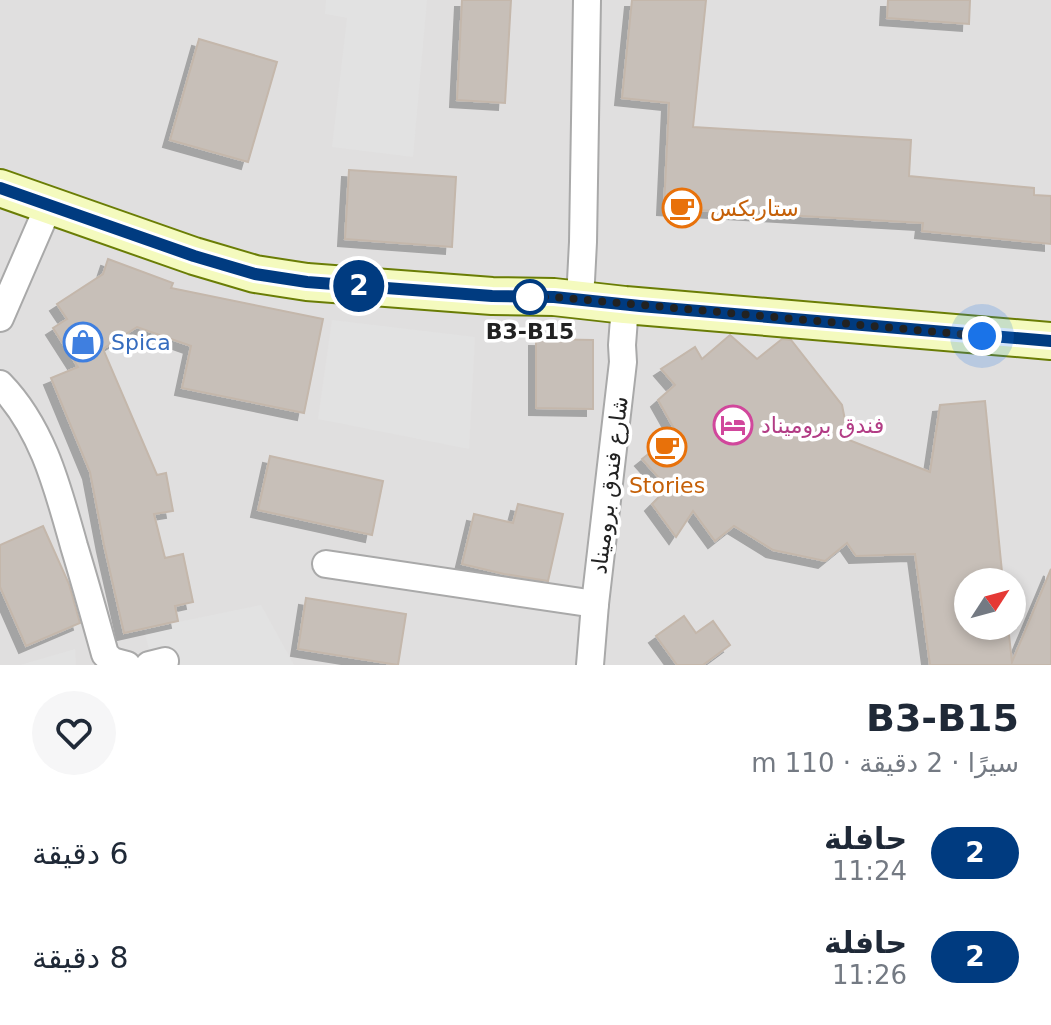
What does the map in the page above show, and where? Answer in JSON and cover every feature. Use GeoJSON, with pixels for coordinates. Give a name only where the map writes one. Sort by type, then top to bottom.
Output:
{"type":"FeatureCollection","features":[{"type":"Feature","properties":{"kind":"street"},"geometry":{"type":"LineString","coordinates":[[580,300],[587,0]]}},
{"type":"Feature","properties":{"kind":"street"},"geometry":{"type":"LineString","coordinates":[[0,188],[194,256],[255,274],[307,282],[580,300],[1051,341]]}},
{"type":"Feature","properties":{"kind":"street"},"geometry":{"type":"LineString","coordinates":[[0,318],[49,205]]}},
{"type":"Feature","properties":{"kind":"street","name":"شارع فندق بروميناد"},"geometry":{"type":"LineString","coordinates":[[590,665],[623,362],[625,305]]}},
{"type":"Feature","properties":{"kind":"street"},"geometry":{"type":"LineString","coordinates":[[0,384],[12,396],[33,428],[49,465],[106,661]]}},
{"type":"Feature","properties":{"kind":"street"},"geometry":{"type":"LineString","coordinates":[[326,564],[595,604]]}},
{"type":"Feature","properties":{"kind":"shaded area"},"geometry":{"type":"Polygon","coordinates":[[[0,0],[1051,0],[1051,665],[0,665],[0,0]]]}},
{"type":"Feature","properties":{"kind":"shaded area"},"geometry":{"type":"Polygon","coordinates":[[[326,0],[427,0],[413,157],[332,147],[347,18],[325,14],[326,0]]]}},
{"type":"Feature","properties":{"kind":"shaded area"},"geometry":{"type":"Polygon","coordinates":[[[332,320],[475,337],[469,449],[318,419],[332,320]]]}},
{"type":"Feature","properties":{"kind":"shaded area"},"geometry":{"type":"Polygon","coordinates":[[[261,605],[294,665],[153,665],[144,629],[261,605]]]}},
{"type":"Feature","properties":{"kind":"shaded area"},"geometry":{"type":"Polygon","coordinates":[[[75,649],[76,665],[20,665],[75,649]]]}},
{"type":"Feature","properties":{"kind":"building"},"geometry":{"type":"Polygon","coordinates":[[[462,0],[511,0],[505,103],[457,100],[462,0]]]}},
{"type":"Feature","properties":{"kind":"building"},"geometry":{"type":"Polygon","coordinates":[[[632,0],[706,0],[693,127],[911,140],[909,176],[1034,188],[1034,195],[1051,196],[1051,244],[922,231],[923,223],[664,208],[669,103],[622,98],[632,0]]]}},
{"type":"Feature","properties":{"kind":"building"},"geometry":{"type":"Polygon","coordinates":[[[888,0],[970,0],[969,24],[887,18],[888,0]]]}},
{"type":"Feature","properties":{"kind":"building"},"geometry":{"type":"Polygon","coordinates":[[[199,39],[277,62],[248,162],[170,140],[199,39]]]}},
{"type":"Feature","properties":{"kind":"building"},"geometry":{"type":"Polygon","coordinates":[[[349,170],[456,177],[452,247],[345,239],[349,170]]]}},
{"type":"Feature","properties":{"kind":"building"},"geometry":{"type":"Polygon","coordinates":[[[108,259],[173,283],[171,288],[323,319],[304,413],[182,388],[191,346],[137,327],[103,349],[157,475],[166,473],[173,511],[154,514],[165,558],[183,554],[193,602],[175,606],[178,621],[124,633],[90,472],[51,378],[78,367],[53,328],[67,319],[57,304],[103,274],[108,259]]]}},
{"type":"Feature","properties":{"kind":"building"},"geometry":{"type":"Polygon","coordinates":[[[730,335],[757,359],[782,339],[791,340],[842,405],[849,440],[930,472],[940,405],[985,401],[1002,568],[954,568],[954,640],[1010,640],[1012,662],[1021,640],[1026,640],[1026,629],[1051,569],[1051,665],[930,665],[915,554],[856,556],[847,543],[825,561],[773,550],[734,526],[715,541],[693,511],[676,537],[652,504],[668,488],[642,459],[676,432],[658,400],[675,385],[661,369],[695,347],[702,359],[730,335]]]}},
{"type":"Feature","properties":{"kind":"building"},"geometry":{"type":"Polygon","coordinates":[[[536,339],[593,340],[593,409],[536,408],[536,339]]]}},
{"type":"Feature","properties":{"kind":"building"},"geometry":{"type":"Polygon","coordinates":[[[270,456],[383,481],[372,535],[258,510],[270,456]]]}},
{"type":"Feature","properties":{"kind":"building"},"geometry":{"type":"Polygon","coordinates":[[[518,504],[563,514],[548,581],[462,564],[474,514],[513,523],[518,504]]]}},
{"type":"Feature","properties":{"kind":"building"},"geometry":{"type":"Polygon","coordinates":[[[43,526],[69,584],[80,623],[26,646],[0,587],[0,545],[43,526]]]}},
{"type":"Feature","properties":{"kind":"building"},"geometry":{"type":"Polygon","coordinates":[[[306,598],[406,614],[398,665],[298,649],[306,598]]]}},
{"type":"Feature","properties":{"kind":"building"},"geometry":{"type":"Polygon","coordinates":[[[684,616],[696,633],[713,621],[730,645],[703,665],[677,665],[656,636],[684,616]]]}},
{"type":"Feature","properties":{"kind":"bus line","name":"2"},"geometry":{"type":"LineString","coordinates":[[0,188],[194,256],[255,274],[307,282],[492,296],[554,297],[1051,341]]}},
{"type":"Feature","properties":{"kind":"place","name":"ستاربكس"},"geometry":{"type":"Point","coordinates":[682,208]}},
{"type":"Feature","properties":{"kind":"place","name":"B3-B15"},"geometry":{"type":"Point","coordinates":[530,297]}},
{"type":"Feature","properties":{"kind":"place","name":"Spica"},"geometry":{"type":"Point","coordinates":[83,342]}},
{"type":"Feature","properties":{"kind":"place","name":"فندق بروميناد"},"geometry":{"type":"Point","coordinates":[733,425]}},
{"type":"Feature","properties":{"kind":"place","name":"Stories"},"geometry":{"type":"Point","coordinates":[667,447]}},
{"type":"Feature","properties":{"kind":"route"},"geometry":{"type":"LineString","coordinates":[[530,297],[523,297],[554,297],[982,336]]}}]}
